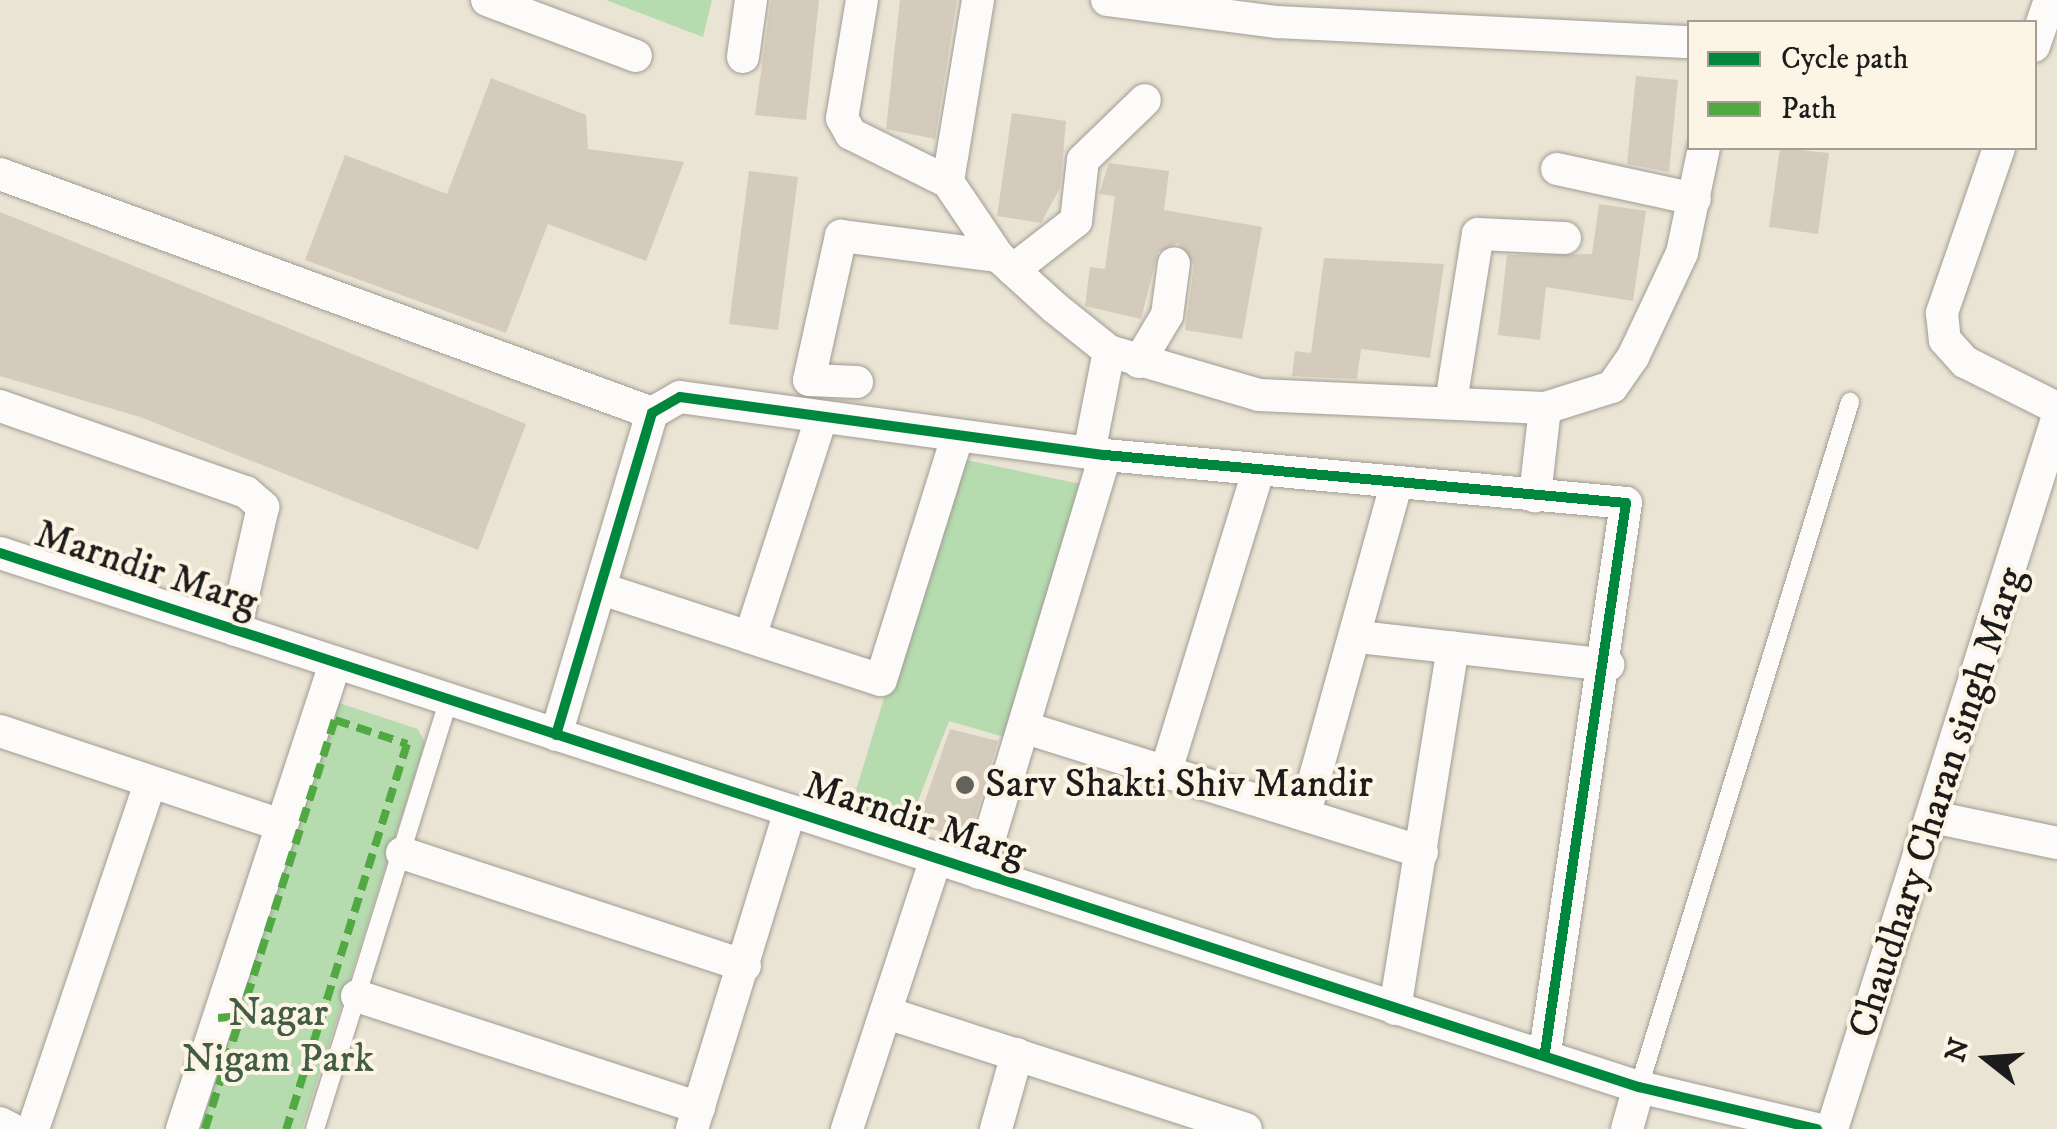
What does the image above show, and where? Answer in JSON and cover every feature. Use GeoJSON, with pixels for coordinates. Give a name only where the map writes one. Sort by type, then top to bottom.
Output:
{"type":"FeatureCollection","features":[{"type":"Feature","properties":{"kind":"street"},"geometry":{"type":"LineString","coordinates":[[487,0],[636,56]]}},
{"type":"Feature","properties":{"kind":"street"},"geometry":{"type":"LineString","coordinates":[[743,56],[752,0]]}},
{"type":"Feature","properties":{"kind":"street"},"geometry":{"type":"LineString","coordinates":[[862,0],[842,118],[851,134],[948,182],[1006,263],[1124,356],[1259,395],[1545,408],[1612,386],[1682,253],[1704,150]]}},
{"type":"Feature","properties":{"kind":"street"},"geometry":{"type":"LineString","coordinates":[[948,182],[978,0]]}},
{"type":"Feature","properties":{"kind":"street"},"geometry":{"type":"LineString","coordinates":[[1108,0],[1276,22],[1687,42]]}},
{"type":"Feature","properties":{"kind":"street"},"geometry":{"type":"LineString","coordinates":[[2037,37],[2050,0]]}},
{"type":"Feature","properties":{"kind":"street"},"geometry":{"type":"LineString","coordinates":[[857,382],[809,380],[841,236],[1006,263],[1076,222],[1083,160],[1145,100]]}},
{"type":"Feature","properties":{"kind":"street"},"geometry":{"type":"LineString","coordinates":[[1998,150],[1942,314],[1945,340],[1965,362],[2057,408]]}},
{"type":"Feature","properties":{"kind":"street"},"geometry":{"type":"LineString","coordinates":[[1557,170],[1695,199]]}},
{"type":"Feature","properties":{"kind":"street"},"geometry":{"type":"LineString","coordinates":[[0,174],[652,413]]}},
{"type":"Feature","properties":{"kind":"street"},"geometry":{"type":"LineString","coordinates":[[1452,402],[1478,234],[1565,238]]}},
{"type":"Feature","properties":{"kind":"street"},"geometry":{"type":"LineString","coordinates":[[980,872],[1026,728],[1124,356],[1167,315],[1174,263]]}},
{"type":"Feature","properties":{"kind":"street"},"geometry":{"type":"LineString","coordinates":[[556,735],[652,413],[680,397],[820,420],[1097,454],[1626,504],[1608,665],[1544,1052]]}},
{"type":"Feature","properties":{"kind":"street"},"geometry":{"type":"LineString","coordinates":[[0,406],[246,492],[262,507],[236,630]]}},
{"type":"Feature","properties":{"kind":"street"},"geometry":{"type":"LineString","coordinates":[[1535,496],[1545,408]]}},
{"type":"Feature","properties":{"kind":"street","name":"Chaudhary Charan singh Marg"},"geometry":{"type":"LineString","coordinates":[[1832,1129],[2057,419]]}},
{"type":"Feature","properties":{"kind":"street"},"geometry":{"type":"LineString","coordinates":[[750,637],[820,420]]}},
{"type":"Feature","properties":{"kind":"street"},"geometry":{"type":"LineString","coordinates":[[602,589],[881,680],[957,437]]}},
{"type":"Feature","properties":{"kind":"street"},"geometry":{"type":"LineString","coordinates":[[1165,774],[1258,472]]}},
{"type":"Feature","properties":{"kind":"street"},"geometry":{"type":"LineString","coordinates":[[1305,813],[1359,638],[1396,484]]}},
{"type":"Feature","properties":{"kind":"street","name":"Marndir Marg"},"geometry":{"type":"LineString","coordinates":[[0,553],[448,702],[1395,1008],[1544,1052],[1639,1087],[1817,1129]]}},
{"type":"Feature","properties":{"kind":"street"},"geometry":{"type":"LineString","coordinates":[[1359,638],[1608,665]]}},
{"type":"Feature","properties":{"kind":"street"},"geometry":{"type":"LineString","coordinates":[[1395,1008],[1453,648]]}},
{"type":"Feature","properties":{"kind":"street"},"geometry":{"type":"LineString","coordinates":[[182,1129],[334,664]]}},
{"type":"Feature","properties":{"kind":"street"},"geometry":{"type":"LineString","coordinates":[[1026,728],[1422,852]]}},
{"type":"Feature","properties":{"kind":"street"},"geometry":{"type":"LineString","coordinates":[[1,734],[281,825]]}},
{"type":"Feature","properties":{"kind":"street"},"geometry":{"type":"LineString","coordinates":[[33,1129],[150,783]]}},
{"type":"Feature","properties":{"kind":"street"},"geometry":{"type":"LineString","coordinates":[[357,996],[695,1118],[790,811]]}},
{"type":"Feature","properties":{"kind":"street"},"geometry":{"type":"LineString","coordinates":[[1933,816],[2057,843]]}},
{"type":"Feature","properties":{"kind":"street"},"geometry":{"type":"LineString","coordinates":[[402,853],[745,966]]}},
{"type":"Feature","properties":{"kind":"street"},"geometry":{"type":"LineString","coordinates":[[847,1129],[936,859]]}},
{"type":"Feature","properties":{"kind":"street"},"geometry":{"type":"LineString","coordinates":[[887,1013],[1246,1129]]}},
{"type":"Feature","properties":{"kind":"street"},"geometry":{"type":"LineString","coordinates":[[996,1129],[1017,1054]]}},
{"type":"Feature","properties":{"kind":"street"},"geometry":{"type":"LineString","coordinates":[[1627,1129],[1639,1087]]}},
{"type":"Feature","properties":{"kind":"street"},"geometry":{"type":"LineString","coordinates":[[0,1124],[12,1129]]}},
{"type":"Feature","properties":{"kind":"lane"},"geometry":{"type":"LineString","coordinates":[[1639,1087],[1850,402]]}},
{"type":"Feature","properties":{"kind":"lane"},"geometry":{"type":"LineString","coordinates":[[315,1129],[448,702]]}},
{"type":"Feature","properties":{"kind":"green space"},"geometry":{"type":"Polygon","coordinates":[[[606,0],[712,0],[703,37],[606,0]]]}},
{"type":"Feature","properties":{"kind":"green space"},"geometry":{"type":"Polygon","coordinates":[[[957,458],[1090,486],[1015,740],[949,721],[907,829],[850,810],[957,458]]]}},
{"type":"Feature","properties":{"kind":"green space","name":"Nagar Nigam Park"},"geometry":{"type":"Polygon","coordinates":[[[333,701],[418,729],[425,743],[302,1129],[195,1129],[333,701]]]}},
{"type":"Feature","properties":{"kind":"building"},"geometry":{"type":"Polygon","coordinates":[[[771,0],[819,0],[806,120],[755,115],[771,0]]]}},
{"type":"Feature","properties":{"kind":"building"},"geometry":{"type":"Polygon","coordinates":[[[900,0],[957,0],[935,139],[886,129],[900,0]]]}},
{"type":"Feature","properties":{"kind":"building"},"geometry":{"type":"Polygon","coordinates":[[[1636,76],[1678,80],[1669,172],[1627,164],[1636,76]]]}},
{"type":"Feature","properties":{"kind":"building"},"geometry":{"type":"Polygon","coordinates":[[[491,78],[586,115],[588,149],[684,162],[646,261],[548,224],[506,333],[305,260],[345,155],[447,194],[491,78]]]}},
{"type":"Feature","properties":{"kind":"building"},"geometry":{"type":"Polygon","coordinates":[[[1012,113],[1066,121],[1060,188],[1041,223],[997,216],[1012,113]]]}},
{"type":"Feature","properties":{"kind":"building"},"geometry":{"type":"Polygon","coordinates":[[[1780,150],[1829,153],[1818,234],[1769,227],[1780,150]]]}},
{"type":"Feature","properties":{"kind":"building"},"geometry":{"type":"Polygon","coordinates":[[[1109,163],[1169,171],[1164,210],[1262,227],[1242,339],[1185,330],[1194,265],[1178,243],[1158,252],[1141,319],[1085,306],[1090,267],[1105,269],[1115,196],[1099,194],[1109,163]]]}},
{"type":"Feature","properties":{"kind":"building"},"geometry":{"type":"Polygon","coordinates":[[[749,171],[798,177],[778,330],[729,324],[749,171]]]}},
{"type":"Feature","properties":{"kind":"building"},"geometry":{"type":"Polygon","coordinates":[[[1599,204],[1646,211],[1633,301],[1546,287],[1540,340],[1498,335],[1507,255],[1592,254],[1599,204]]]}},
{"type":"Feature","properties":{"kind":"building"},"geometry":{"type":"Polygon","coordinates":[[[0,212],[526,424],[478,550],[140,417],[0,376],[0,212]]]}},
{"type":"Feature","properties":{"kind":"building"},"geometry":{"type":"Polygon","coordinates":[[[1324,258],[1444,264],[1430,358],[1361,349],[1357,379],[1292,376],[1295,351],[1311,353],[1324,258]]]}},
{"type":"Feature","properties":{"kind":"building","name":"Sarv Shakti Shiv Mandir"},"geometry":{"type":"Polygon","coordinates":[[[950,729],[998,741],[968,841],[917,824],[950,729]]]}},
{"type":"Feature","properties":{"kind":"marked path"},"geometry":{"type":"LineString","coordinates":[[205,1129],[335,720],[407,744],[286,1129]]}},
{"type":"Feature","properties":{"kind":"marked path"},"geometry":{"type":"LineString","coordinates":[[218,1018],[323,1009]]}},
{"type":"Feature","properties":{"kind":"cycle path"},"geometry":{"type":"LineString","coordinates":[[556,735],[652,413],[680,397],[1105,455],[1626,503],[1545,1052]]}},
{"type":"Feature","properties":{"kind":"cycle path"},"geometry":{"type":"LineString","coordinates":[[0,553],[1639,1087],[1817,1129]]}},
{"type":"Feature","properties":{"kind":"place","name":"Sarv Shakti Shiv Mandir"},"geometry":{"type":"Point","coordinates":[965,785]}}]}
